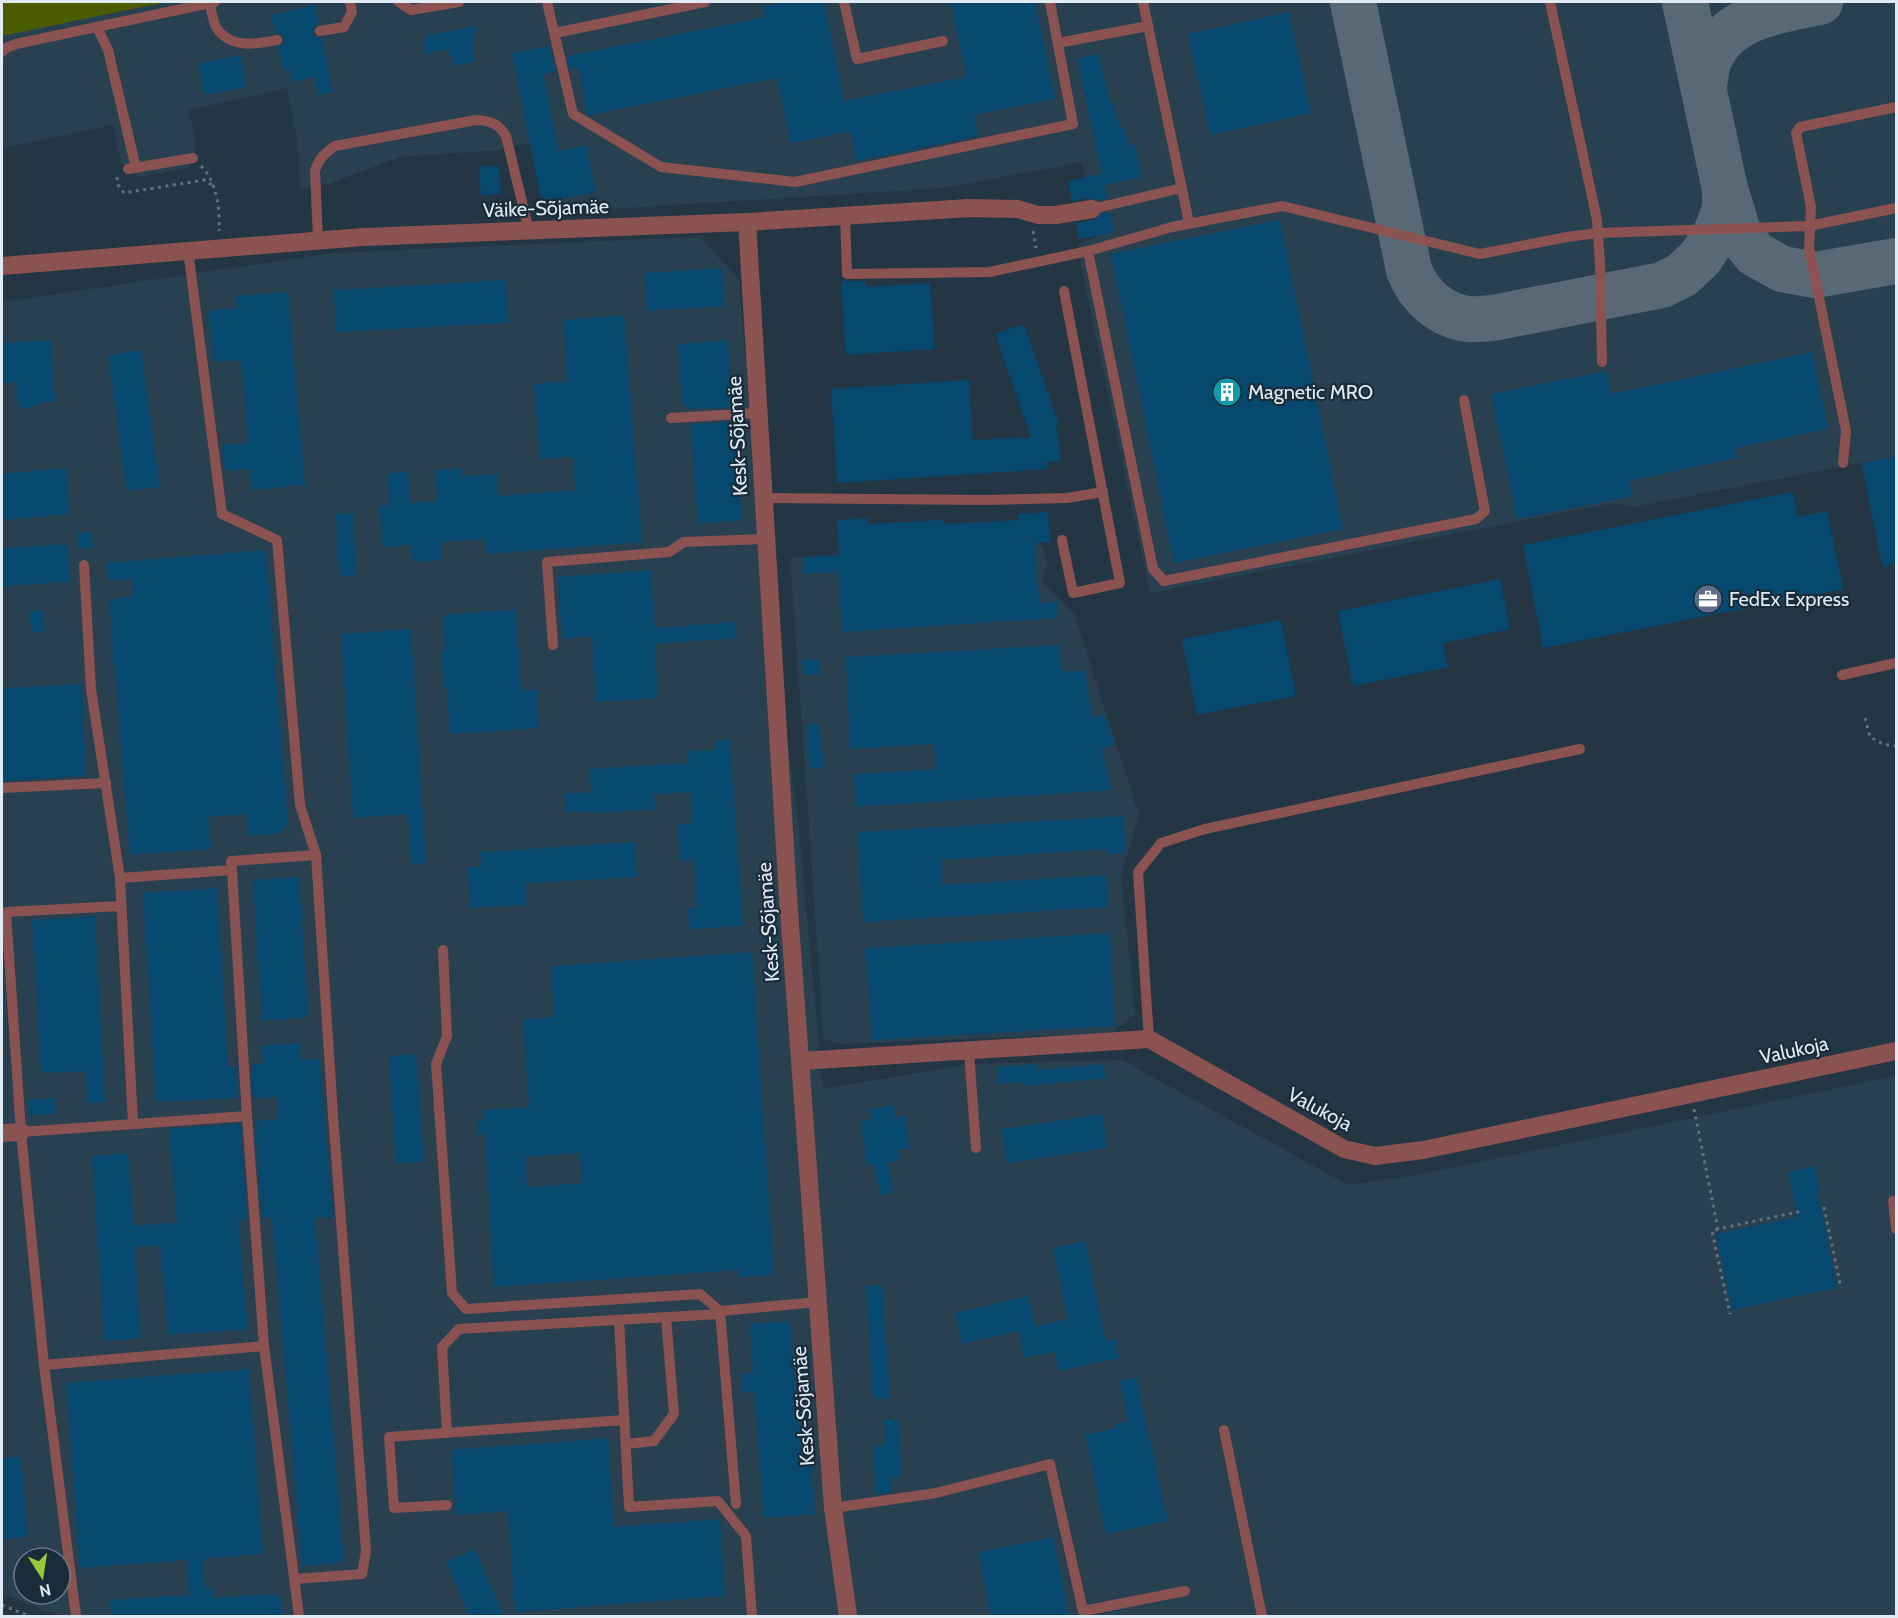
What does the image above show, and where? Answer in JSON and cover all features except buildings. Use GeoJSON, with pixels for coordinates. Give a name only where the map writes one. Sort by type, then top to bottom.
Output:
{"type":"FeatureCollection","features":[{"type":"Feature","properties":{"kind":"street","name":"Väike-Sõjamäe"},"geometry":{"type":"LineString","coordinates":[[2,266],[318,239],[747,222],[969,208],[1018,209],[1038,215],[1056,215],[1092,208]]}},
{"type":"Feature","properties":{"kind":"street","name":"Kesk-Sõjamäe"},"geometry":{"type":"LineString","coordinates":[[747,222],[788,897],[833,1508],[848,1617]]}},
{"type":"Feature","properties":{"kind":"street"},"geometry":{"type":"LineString","coordinates":[[801,1061],[1149,1039]]}},
{"type":"Feature","properties":{"kind":"street","name":"Valukoja"},"geometry":{"type":"LineString","coordinates":[[1149,1039],[1344,1149],[1375,1156],[1423,1150],[1896,1051]]}},
{"type":"Feature","properties":{"kind":"street"},"geometry":{"type":"LineString","coordinates":[[2,1133],[21,1132]]}},
{"type":"Feature","properties":{"kind":"lane"},"geometry":{"type":"LineString","coordinates":[[2,47],[212,2],[217,29],[228,38],[250,45],[277,40]]}},
{"type":"Feature","properties":{"kind":"lane"},"geometry":{"type":"LineString","coordinates":[[321,31],[344,27],[352,12],[350,2]]}},
{"type":"Feature","properties":{"kind":"lane"},"geometry":{"type":"LineString","coordinates":[[399,2],[411,10],[459,2]]}},
{"type":"Feature","properties":{"kind":"lane"},"geometry":{"type":"LineString","coordinates":[[547,2],[573,114],[661,167],[795,182],[1073,124],[1050,2]]}},
{"type":"Feature","properties":{"kind":"lane"},"geometry":{"type":"LineString","coordinates":[[555,33],[705,2]]}},
{"type":"Feature","properties":{"kind":"lane"},"geometry":{"type":"LineString","coordinates":[[844,2],[857,59],[943,41]]}},
{"type":"Feature","properties":{"kind":"lane"},"geometry":{"type":"LineString","coordinates":[[1143,2],[1189,223]]}},
{"type":"Feature","properties":{"kind":"lane"},"geometry":{"type":"LineString","coordinates":[[1550,2],[1597,220],[1602,362]]}},
{"type":"Feature","properties":{"kind":"lane"},"geometry":{"type":"LineString","coordinates":[[1058,44],[1148,26]]}},
{"type":"Feature","properties":{"kind":"lane"},"geometry":{"type":"LineString","coordinates":[[97,27],[108,50],[132,168],[193,158]]}},
{"type":"Feature","properties":{"kind":"lane"},"geometry":{"type":"LineString","coordinates":[[2,52],[16,44]]}},
{"type":"Feature","properties":{"kind":"lane"},"geometry":{"type":"LineString","coordinates":[[1843,462],[1846,431],[1809,248],[1811,207],[1796,134],[1800,127],[1896,107]]}},
{"type":"Feature","properties":{"kind":"lane"},"geometry":{"type":"LineString","coordinates":[[318,239],[315,171],[322,155],[335,146],[476,120],[491,121],[501,127],[506,136],[529,231]]}},
{"type":"Feature","properties":{"kind":"lane"},"geometry":{"type":"LineString","coordinates":[[1092,208],[1182,188]]}},
{"type":"Feature","properties":{"kind":"lane"},"geometry":{"type":"LineString","coordinates":[[845,216],[847,274],[989,272],[1088,251],[1189,223],[1282,206],[1480,254],[1567,237],[1598,234],[1809,226],[1896,208]]}},
{"type":"Feature","properties":{"kind":"lane"},"geometry":{"type":"LineString","coordinates":[[188,250],[222,514],[277,540],[300,805],[316,855],[366,1551],[362,1574],[295,1579]]}},
{"type":"Feature","properties":{"kind":"lane"},"geometry":{"type":"LineString","coordinates":[[1088,251],[1154,569],[1164,581],[1476,519],[1485,511],[1464,400]]}},
{"type":"Feature","properties":{"kind":"lane"},"geometry":{"type":"LineString","coordinates":[[1062,540],[1073,593],[1120,583],[1064,291]]}},
{"type":"Feature","properties":{"kind":"lane"},"geometry":{"type":"LineString","coordinates":[[670,418],[758,413]]}},
{"type":"Feature","properties":{"kind":"lane"},"geometry":{"type":"LineString","coordinates":[[763,498],[985,500],[1067,498],[1102,492]]}},
{"type":"Feature","properties":{"kind":"lane"},"geometry":{"type":"LineString","coordinates":[[553,645],[547,562],[669,552],[684,542],[766,539]]}},
{"type":"Feature","properties":{"kind":"lane"},"geometry":{"type":"LineString","coordinates":[[84,565],[92,689],[120,878],[134,1123]]}},
{"type":"Feature","properties":{"kind":"lane"},"geometry":{"type":"LineString","coordinates":[[1842,675],[1896,663]]}},
{"type":"Feature","properties":{"kind":"lane"},"geometry":{"type":"LineString","coordinates":[[1149,1039],[1138,872],[1161,843],[1205,829],[1580,749]]}},
{"type":"Feature","properties":{"kind":"lane"},"geometry":{"type":"LineString","coordinates":[[2,788],[105,783]]}},
{"type":"Feature","properties":{"kind":"lane"},"geometry":{"type":"LineString","coordinates":[[299,1617],[264,1346],[231,861],[316,855]]}},
{"type":"Feature","properties":{"kind":"lane"},"geometry":{"type":"LineString","coordinates":[[120,878],[232,870]]}},
{"type":"Feature","properties":{"kind":"lane"},"geometry":{"type":"LineString","coordinates":[[76,1617],[44,1365],[21,1132],[6,912],[121,906]]}},
{"type":"Feature","properties":{"kind":"lane"},"geometry":{"type":"LineString","coordinates":[[443,950],[447,1036],[436,1064],[452,1293],[466,1309],[700,1294],[720,1312],[736,1504]]}},
{"type":"Feature","properties":{"kind":"lane"},"geometry":{"type":"LineString","coordinates":[[969,1051],[976,1148]]}},
{"type":"Feature","properties":{"kind":"lane"},"geometry":{"type":"LineString","coordinates":[[21,1132],[247,1116]]}},
{"type":"Feature","properties":{"kind":"lane"},"geometry":{"type":"LineString","coordinates":[[1893,1201],[1896,1229]]}},
{"type":"Feature","properties":{"kind":"lane"},"geometry":{"type":"LineString","coordinates":[[447,1433],[442,1347],[459,1329],[666,1317],[819,1302]]}},
{"type":"Feature","properties":{"kind":"lane"},"geometry":{"type":"LineString","coordinates":[[626,1444],[654,1441],[674,1414],[666,1317]]}},
{"type":"Feature","properties":{"kind":"lane"},"geometry":{"type":"LineString","coordinates":[[619,1320],[629,1507],[718,1501],[746,1536],[752,1617]]}},
{"type":"Feature","properties":{"kind":"lane"},"geometry":{"type":"LineString","coordinates":[[44,1365],[264,1346]]}},
{"type":"Feature","properties":{"kind":"lane"},"geometry":{"type":"LineString","coordinates":[[447,1505],[394,1508],[389,1437],[624,1420]]}},
{"type":"Feature","properties":{"kind":"lane"},"geometry":{"type":"LineString","coordinates":[[1224,1430],[1262,1617]]}},
{"type":"Feature","properties":{"kind":"lane"},"geometry":{"type":"LineString","coordinates":[[833,1508],[936,1493],[1050,1464],[1083,1611],[1185,1591]]}},
{"type":"Feature","properties":{"kind":"path"},"geometry":{"type":"LineString","coordinates":[[193,158],[205,170],[212,185],[219,218],[218,247]]}},
{"type":"Feature","properties":{"kind":"path"},"geometry":{"type":"LineString","coordinates":[[132,168],[117,176],[117,185],[124,193],[204,180],[212,185]]}},
{"type":"Feature","properties":{"kind":"path"},"geometry":{"type":"LineString","coordinates":[[1865,718],[1870,737],[1883,744],[1896,746]]}},
{"type":"Feature","properties":{"kind":"path"},"geometry":{"type":"LineString","coordinates":[[1693,1105],[1718,1228]]}},
{"type":"Feature","properties":{"kind":"path"},"geometry":{"type":"LineString","coordinates":[[1824,1207],[1841,1288]]}},
{"type":"Feature","properties":{"kind":"path"},"geometry":{"type":"LineString","coordinates":[[1730,1314],[1712,1231],[1802,1211]]}},
{"type":"Feature","properties":{"kind":"path"},"geometry":{"type":"LineString","coordinates":[[2,1605],[29,1617]]}},
{"type":"Feature","properties":{"kind":"shaded area"},"geometry":{"type":"Polygon","coordinates":[[[2,2],[1896,2],[1896,456],[1633,507],[1613,503],[1150,593],[1077,245],[1098,237],[1082,162],[944,188],[546,213],[529,143],[498,150],[400,157],[329,184],[300,189],[297,139],[287,88],[189,110],[196,148],[189,168],[137,177],[121,162],[113,125],[2,148],[2,2]]]}},
{"type":"Feature","properties":{"kind":"shaded area"},"geometry":{"type":"Polygon","coordinates":[[[700,237],[739,280],[757,509],[798,822],[823,1089],[969,1064],[1122,1060],[1348,1185],[1416,1175],[1896,1076],[1896,1616],[59,1616],[33,1606],[72,1606],[72,1546],[12,1546],[12,1598],[2,1594],[2,302],[333,253],[700,237]]]}},
{"type":"Feature","properties":{"kind":"shaded area"},"geometry":{"type":"Polygon","coordinates":[[[1035,543],[1042,546],[1047,562],[1042,582],[1074,614],[1139,815],[1121,876],[1135,1013],[1112,1033],[840,1044],[824,1039],[790,558],[1035,543]]]}},
{"type":"Feature","properties":{"kind":"green space"},"geometry":{"type":"Polygon","coordinates":[[[2,2],[166,2],[2,36],[2,2]]]}},
{"type":"Feature","properties":{"kind":"taxiway"},"geometry":{"type":"LineString","coordinates":[[1353,2],[1409,270],[1419,288],[1432,303],[1449,314],[1469,319],[1493,318],[1662,285],[1682,275],[1700,258],[1715,236],[1725,209],[1725,189],[1685,2]]}},
{"type":"Feature","properties":{"kind":"taxiway"},"geometry":{"type":"LineString","coordinates":[[1704,88],[1709,60],[1717,45],[1741,24],[1772,12],[1820,2]]}},
{"type":"Feature","properties":{"kind":"taxiway"},"geometry":{"type":"LineString","coordinates":[[1725,189],[1739,234],[1755,254],[1782,269],[1815,275],[1896,261]]}},
{"type":"Feature","properties":{"kind":"place","name":"Magnetic MRO"},"geometry":{"type":"Point","coordinates":[1227,392]}},
{"type":"Feature","properties":{"kind":"place","name":"FedEx Express"},"geometry":{"type":"Point","coordinates":[1708,599]}}]}
